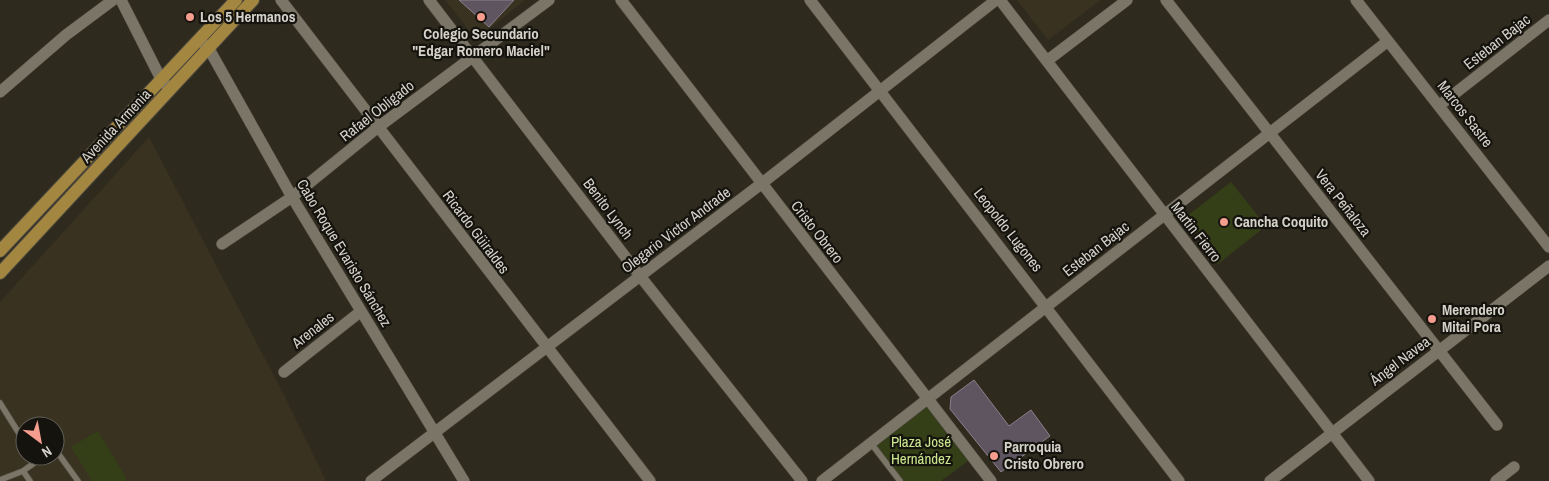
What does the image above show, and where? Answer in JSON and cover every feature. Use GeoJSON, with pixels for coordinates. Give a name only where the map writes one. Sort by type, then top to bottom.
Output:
{"type":"FeatureCollection","features":[{"type":"Feature","properties":{"kind":"main road","name":"Avenida Armenia"},"geometry":{"type":"LineString","coordinates":[[0,272],[171,90],[234,4],[253,0]]}},
{"type":"Feature","properties":{"kind":"main road","name":"Avenida Armenia"},"geometry":{"type":"LineString","coordinates":[[0,251],[162,81],[204,44]]}},
{"type":"Feature","properties":{"kind":"street"},"geometry":{"type":"LineString","coordinates":[[0,92],[66,36],[113,0]]}},
{"type":"Feature","properties":{"kind":"street"},"geometry":{"type":"LineString","coordinates":[[121,0],[162,81],[171,90]]}},
{"type":"Feature","properties":{"kind":"street","name":"Ricardo Güiraldes"},"geometry":{"type":"LineString","coordinates":[[281,0],[377,128],[650,481]]}},
{"type":"Feature","properties":{"kind":"street","name":"Benito Lynch"},"geometry":{"type":"LineString","coordinates":[[429,0],[640,276],[802,481]]}},
{"type":"Feature","properties":{"kind":"street","name":"Rafael Obligado"},"geometry":{"type":"LineString","coordinates":[[222,244],[292,197],[377,128],[549,0]]}},
{"type":"Feature","properties":{"kind":"street","name":"Cristo Obrero"},"geometry":{"type":"LineString","coordinates":[[621,0],[991,481]]}},
{"type":"Feature","properties":{"kind":"street","name":"Leopoldo Lugones"},"geometry":{"type":"LineString","coordinates":[[810,0],[1047,306],[1179,481]]}},
{"type":"Feature","properties":{"kind":"street","name":"Olegario Victor Andrade"},"geometry":{"type":"LineString","coordinates":[[371,481],[436,434],[761,184],[996,0]]}},
{"type":"Feature","properties":{"kind":"street","name":"Martin Fierro"},"geometry":{"type":"LineString","coordinates":[[1000,0],[1048,60],[1164,215],[1369,481]]}},
{"type":"Feature","properties":{"kind":"street"},"geometry":{"type":"LineString","coordinates":[[1048,60],[1127,0]]}},
{"type":"Feature","properties":{"kind":"street","name":"Vera Peñaloza"},"geometry":{"type":"LineString","coordinates":[[1166,0],[1497,425]]}},
{"type":"Feature","properties":{"kind":"street","name":"Marcos Sastre"},"geometry":{"type":"LineString","coordinates":[[1356,0],[1549,247]]}},
{"type":"Feature","properties":{"kind":"street","name":"Esteban Bajac"},"geometry":{"type":"LineString","coordinates":[[1440,106],[1549,20]]}},
{"type":"Feature","properties":{"kind":"street","name":"Esteban Bajac"},"geometry":{"type":"LineString","coordinates":[[822,481],[1388,41]]}},
{"type":"Feature","properties":{"kind":"street","name":"Cabo Roque Evaristo Sánchez"},"geometry":{"type":"LineString","coordinates":[[204,44],[360,312],[464,481]]}},
{"type":"Feature","properties":{"kind":"street","name":"Ángel Navea"},"geometry":{"type":"LineString","coordinates":[[1270,481],[1331,432],[1549,266]]}},
{"type":"Feature","properties":{"kind":"street","name":"Arenales"},"geometry":{"type":"LineString","coordinates":[[284,372],[360,312]]}},
{"type":"Feature","properties":{"kind":"street"},"geometry":{"type":"LineString","coordinates":[[1496,481],[1514,467]]}},
{"type":"Feature","properties":{"kind":"lane"},"geometry":{"type":"LineString","coordinates":[[0,403],[15,427]]}},
{"type":"Feature","properties":{"kind":"lane"},"geometry":{"type":"LineString","coordinates":[[870,442],[900,481]]}},
{"type":"Feature","properties":{"kind":"lane"},"geometry":{"type":"LineString","coordinates":[[65,463],[78,481]]}},
{"type":"Feature","properties":{"kind":"lane"},"geometry":{"type":"LineString","coordinates":[[0,480],[23,471],[28,466]]}},
{"type":"Feature","properties":{"kind":"lane"},"geometry":{"type":"LineString","coordinates":[[23,471],[30,481]]}},
{"type":"Feature","properties":{"kind":"shaded area","name":"Colegio Secundario \"Edgar Romero Maciel\""},"geometry":{"type":"Polygon","coordinates":[[[445,0],[525,0],[482,35],[471,33],[445,0]]]}},
{"type":"Feature","properties":{"kind":"shaded area"},"geometry":{"type":"Polygon","coordinates":[[[1017,0],[1101,0],[1048,40],[1017,0]]]}},
{"type":"Feature","properties":{"kind":"shaded area"},"geometry":{"type":"Polygon","coordinates":[[[149,137],[284,395],[326,481],[0,481],[0,302],[149,137]]]}},
{"type":"Feature","properties":{"kind":"green space","name":"Cancha Coquito"},"geometry":{"type":"Polygon","coordinates":[[[1231,182],[1266,226],[1218,264],[1183,219],[1231,182]]]}},
{"type":"Feature","properties":{"kind":"green space","name":"Plaza José Hernández"},"geometry":{"type":"Polygon","coordinates":[[[927,407],[968,461],[941,481],[902,481],[876,446],[927,407]]]}},
{"type":"Feature","properties":{"kind":"green space"},"geometry":{"type":"Polygon","coordinates":[[[98,431],[127,479],[123,481],[92,481],[71,447],[98,431]]]}},
{"type":"Feature","properties":{"kind":"building","name":"Colegio Secundario \"Edgar Romero Maciel\""},"geometry":{"type":"Polygon","coordinates":[[[459,0],[514,0],[489,27],[459,0]]]}},
{"type":"Feature","properties":{"kind":"building","name":"Parroquia Cristo Obrero"},"geometry":{"type":"Polygon","coordinates":[[[974,380],[1009,426],[1031,410],[1050,436],[1001,472],[950,409],[951,397],[974,380]]]}},
{"type":"Feature","properties":{"kind":"place","name":"Los 5 Hermanos"},"geometry":{"type":"Point","coordinates":[190,17]}},
{"type":"Feature","properties":{"kind":"place","name":"Colegio Secundario \"Edgar Romero Maciel\""},"geometry":{"type":"Point","coordinates":[481,17]}},
{"type":"Feature","properties":{"kind":"place","name":"Cancha Coquito"},"geometry":{"type":"Point","coordinates":[1224,222]}},
{"type":"Feature","properties":{"kind":"place","name":"Merendero Mitai Pora"},"geometry":{"type":"Point","coordinates":[1432,319]}},
{"type":"Feature","properties":{"kind":"place","name":"Parroquia Cristo Obrero"},"geometry":{"type":"Point","coordinates":[994,456]}}]}
